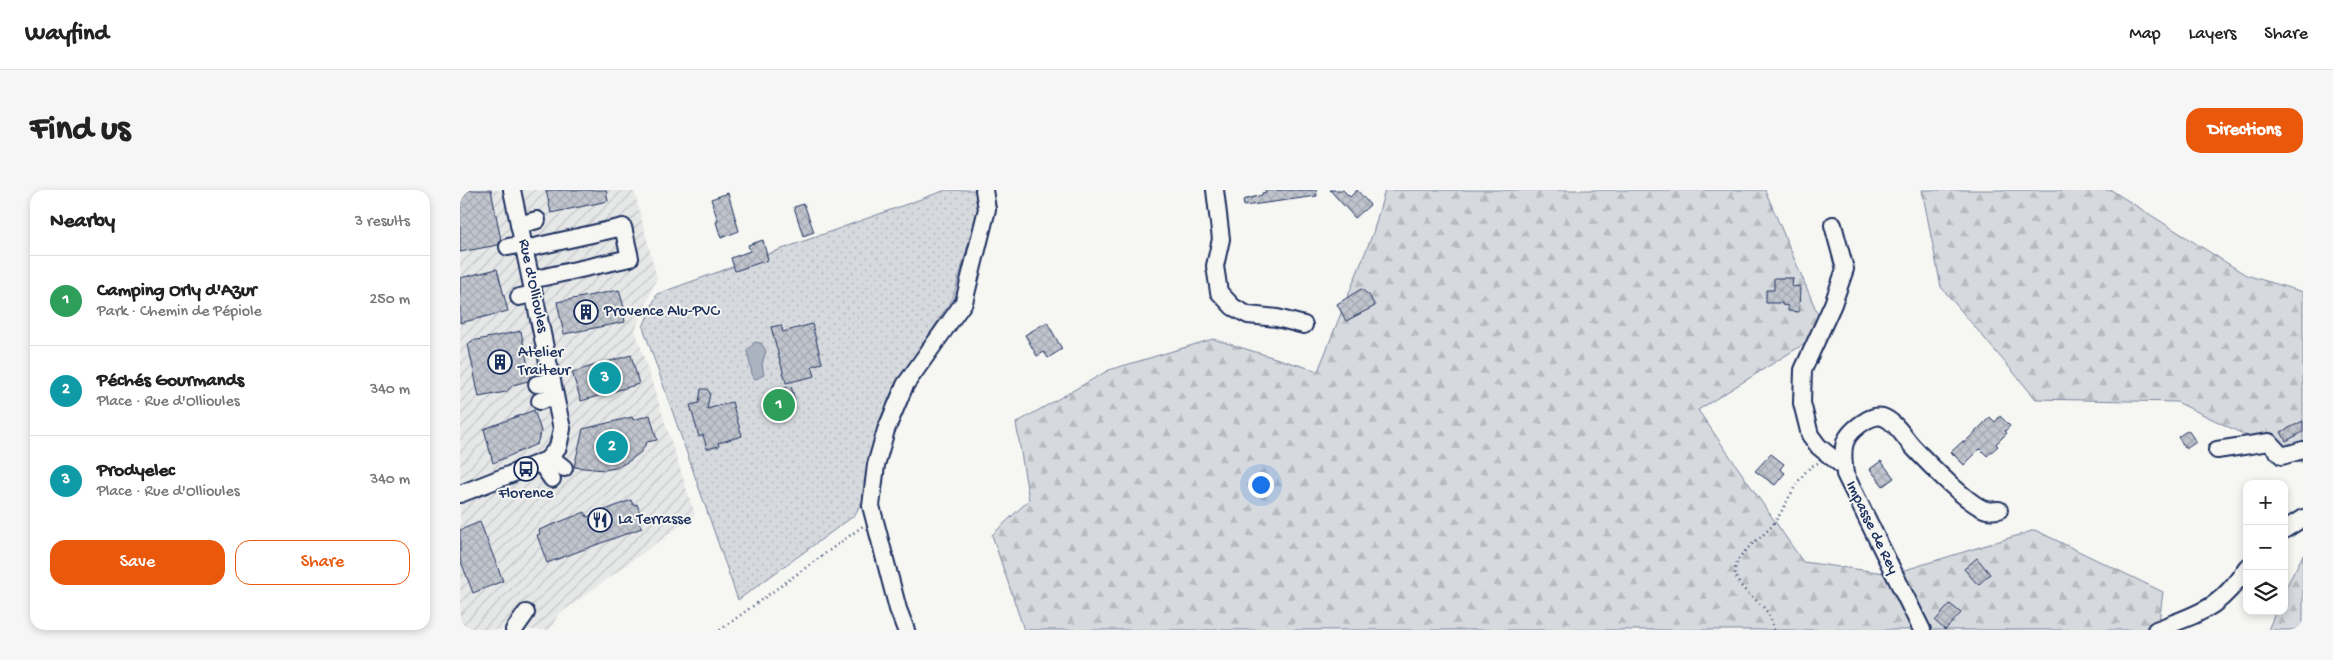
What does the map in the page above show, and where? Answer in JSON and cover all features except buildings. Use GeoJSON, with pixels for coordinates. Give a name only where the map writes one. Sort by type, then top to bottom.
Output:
{"type":"FeatureCollection","features":[{"type":"Feature","properties":{"kind":"street","name":"Rue d'Ollioules"},"geometry":{"type":"LineString","coordinates":[[512,190],[519,225],[519,247],[533,325],[552,346],[546,390],[565,418],[558,447],[545,460]]}},
{"type":"Feature","properties":{"kind":"street"},"geometry":{"type":"LineString","coordinates":[[906,630],[898,609],[871,506],[876,465],[886,430],[905,385],[964,302],[987,209],[984,190]]}},
{"type":"Feature","properties":{"kind":"street"},"geometry":{"type":"LineString","coordinates":[[1214,190],[1221,239],[1215,266],[1219,292],[1233,307],[1248,315],[1277,318],[1304,326]]}},
{"type":"Feature","properties":{"kind":"street"},"geometry":{"type":"LineString","coordinates":[[519,225],[537,220]]}},
{"type":"Feature","properties":{"kind":"street"},"geometry":{"type":"LineString","coordinates":[[1833,225],[1845,269],[1833,304],[1803,370],[1802,403],[1810,435],[1819,447],[1838,462]]}},
{"type":"Feature","properties":{"kind":"street"},"geometry":{"type":"LineString","coordinates":[[519,247],[623,227],[630,258],[528,290]]}},
{"type":"Feature","properties":{"kind":"street","name":"Impasse de Rey"},"geometry":{"type":"LineString","coordinates":[[1922,630],[1838,462],[1846,436],[1852,429],[1874,416],[1884,418],[1892,422],[1912,447],[1966,498],[1986,510],[1999,510]]}},
{"type":"Feature","properties":{"kind":"street"},"geometry":{"type":"LineString","coordinates":[[2217,450],[2269,442],[2282,456],[2303,450]]}},
{"type":"Feature","properties":{"kind":"street"},"geometry":{"type":"LineString","coordinates":[[460,494],[485,477],[545,460],[558,474]]}},
{"type":"Feature","properties":{"kind":"street"},"geometry":{"type":"LineString","coordinates":[[2288,527],[2303,518]]}},
{"type":"Feature","properties":{"kind":"street"},"geometry":{"type":"LineString","coordinates":[[2156,630],[2210,608],[2225,597],[2245,570]]}},
{"type":"Feature","properties":{"kind":"street"},"geometry":{"type":"LineString","coordinates":[[514,630],[526,612]]}},
{"type":"Feature","properties":{"kind":"path"},"geometry":{"type":"LineString","coordinates":[[1774,630],[1769,616],[1763,607],[1742,587],[1735,572],[1736,566],[1742,555],[1772,526],[1812,465],[1838,462]]}},
{"type":"Feature","properties":{"kind":"path"},"geometry":{"type":"LineString","coordinates":[[720,630],[874,518]]}},
{"type":"Feature","properties":{"kind":"shaded area"},"geometry":{"type":"Polygon","coordinates":[[[460,190],[634,190],[657,278],[635,330],[695,515],[558,615],[550,630],[460,630],[460,190]]]}},
{"type":"Feature","properties":{"kind":"shaded area"},"geometry":{"type":"Polygon","coordinates":[[[755,342],[761,343],[766,351],[762,364],[764,375],[756,379],[753,378],[747,351],[755,342]]]}},
{"type":"Feature","properties":{"kind":"green space"},"geometry":{"type":"Polygon","coordinates":[[[946,190],[975,190],[979,207],[953,298],[900,379],[877,432],[865,495],[855,515],[738,600],[643,327],[657,294],[946,190]]]}},
{"type":"Feature","properties":{"kind":"green space"},"geometry":{"type":"Polygon","coordinates":[[[1385,190],[1765,190],[1825,331],[1698,410],[1803,562],[1892,574],[2035,530],[2163,592],[2158,630],[1024,630],[992,535],[1029,500],[1016,423],[1109,370],[1213,339],[1318,371],[1373,233],[1385,190]]]}},
{"type":"Feature","properties":{"kind":"green space"},"geometry":{"type":"Polygon","coordinates":[[[1922,190],[2111,190],[2246,275],[2303,292],[2303,463],[2177,402],[2036,399],[1941,287],[1922,190]]]}},
{"type":"Feature","properties":{"kind":"green space"},"geometry":{"type":"Polygon","coordinates":[[[2303,555],[2303,630],[2268,630],[2274,615],[2288,615],[2288,583],[2303,555]]]}},
{"type":"Feature","properties":{"kind":"place","name":"Provence Alu-PVC"},"geometry":{"type":"Point","coordinates":[586,312]}},
{"type":"Feature","properties":{"kind":"place","name":"Atelier Traiteur"},"geometry":{"type":"Point","coordinates":[500,362]}},
{"type":"Feature","properties":{"kind":"place","name":"Prodyelec"},"geometry":{"type":"Point","coordinates":[605,378]}},
{"type":"Feature","properties":{"kind":"place","name":"Camping Orly d'Azur"},"geometry":{"type":"Point","coordinates":[779,405]}},
{"type":"Feature","properties":{"kind":"place","name":"Péchés Gourmands"},"geometry":{"type":"Point","coordinates":[612,447]}},
{"type":"Feature","properties":{"kind":"place","name":"Florence"},"geometry":{"type":"Point","coordinates":[526,469]}},
{"type":"Feature","properties":{"kind":"place","name":"La Terrasse"},"geometry":{"type":"Point","coordinates":[600,520]}}]}
